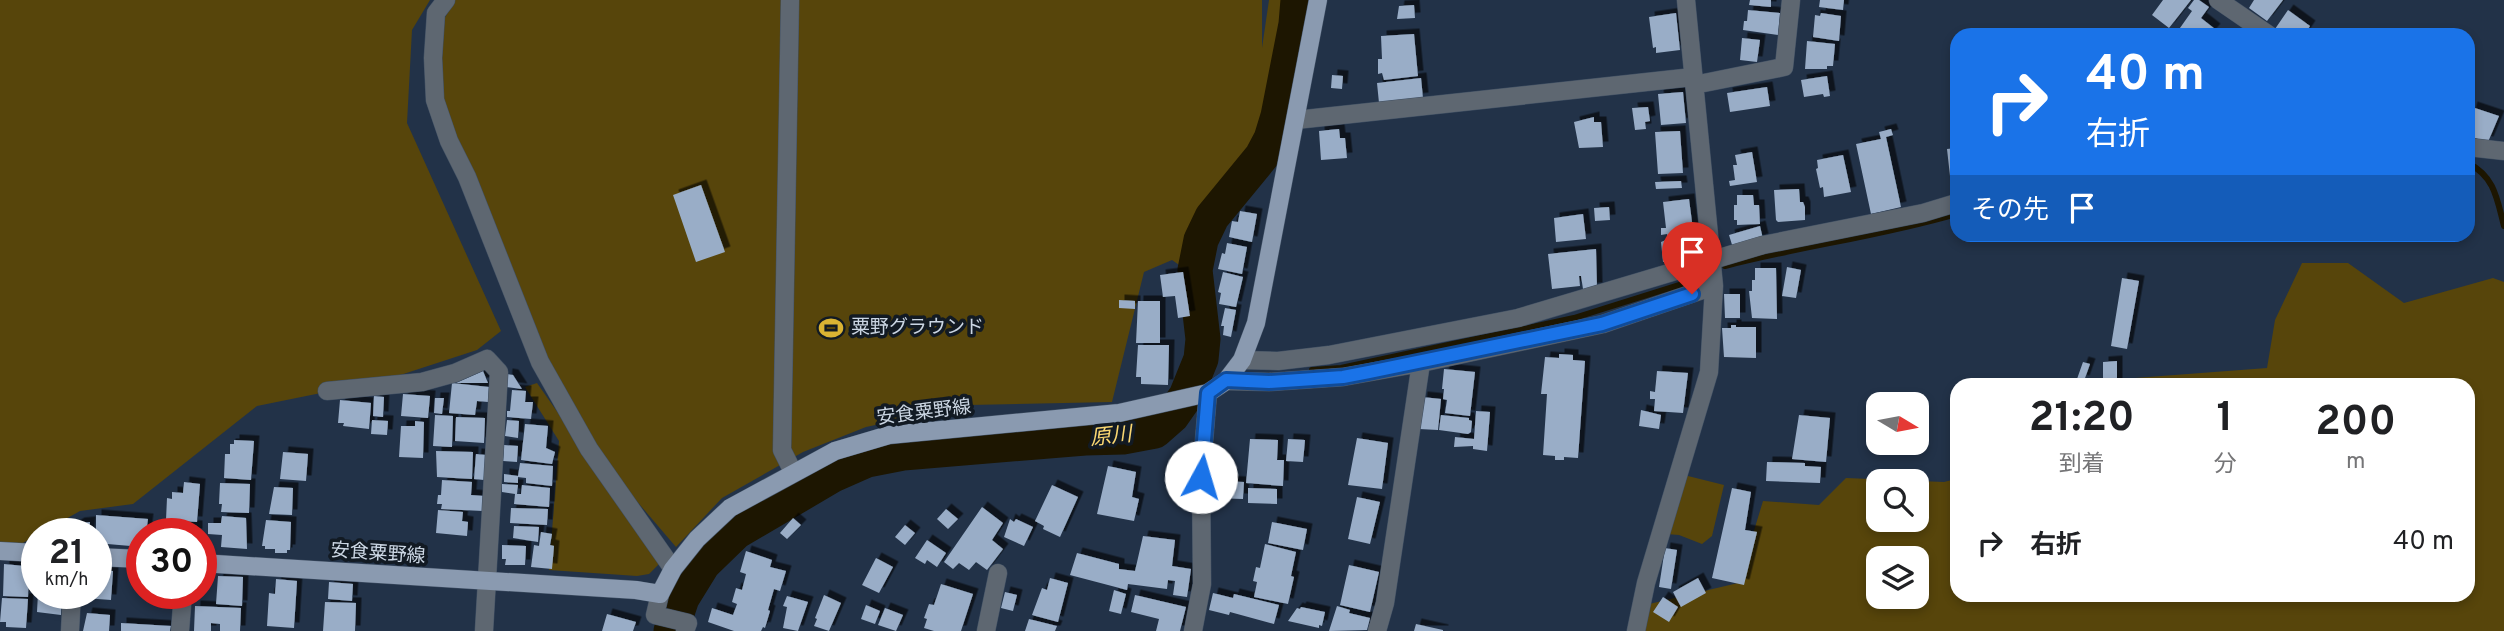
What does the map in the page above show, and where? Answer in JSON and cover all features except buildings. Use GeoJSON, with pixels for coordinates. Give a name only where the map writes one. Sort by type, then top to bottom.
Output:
{"type":"FeatureCollection","features":[{"type":"Feature","properties":{"kind":"main road","name":"安食粟野線"},"geometry":{"type":"LineString","coordinates":[[217,564],[636,590],[660,594],[673,569],[696,539],[730,508],[835,451],[888,435],[1119,413],[1202,395],[1226,380],[1242,360],[1256,323],[1318,0]]}},
{"type":"Feature","properties":{"kind":"main road"},"geometry":{"type":"LineString","coordinates":[[0,551],[21,552]]}},
{"type":"Feature","properties":{"kind":"street"},"geometry":{"type":"LineString","coordinates":[[446,0],[436,13],[433,58],[435,100],[449,141],[467,177],[540,362],[589,449],[673,569]]}},
{"type":"Feature","properties":{"kind":"street"},"geometry":{"type":"LineString","coordinates":[[790,0],[782,450],[793,472]]}},
{"type":"Feature","properties":{"kind":"street"},"geometry":{"type":"LineString","coordinates":[[1636,631],[1646,583],[1709,372],[1714,286],[1686,0]]}},
{"type":"Feature","properties":{"kind":"street"},"geometry":{"type":"LineString","coordinates":[[1296,120],[1693,81],[1784,66],[1791,0]]}},
{"type":"Feature","properties":{"kind":"street"},"geometry":{"type":"LineString","coordinates":[[2218,0],[2259,28]]}},
{"type":"Feature","properties":{"kind":"street"},"geometry":{"type":"LineString","coordinates":[[2475,148],[2504,151]]}},
{"type":"Feature","properties":{"kind":"street"},"geometry":{"type":"LineString","coordinates":[[1242,360],[1278,361],[1329,355],[1518,318],[1763,246],[1923,213],[1950,205]]}},
{"type":"Feature","properties":{"kind":"street"},"geometry":{"type":"LineString","coordinates":[[1226,380],[1269,382],[1343,377],[1421,363],[1602,324],[1714,286]]}},
{"type":"Feature","properties":{"kind":"street"},"geometry":{"type":"LineString","coordinates":[[327,391],[422,382],[455,373],[487,359],[499,372],[484,631]]}},
{"type":"Feature","properties":{"kind":"street"},"geometry":{"type":"LineString","coordinates":[[1377,631],[1385,603],[1421,363]]}},
{"type":"Feature","properties":{"kind":"street"},"geometry":{"type":"LineString","coordinates":[[1193,631],[1202,584],[1202,395]]}},
{"type":"Feature","properties":{"kind":"street"},"geometry":{"type":"LineString","coordinates":[[986,631],[998,573]]}},
{"type":"Feature","properties":{"kind":"street"},"geometry":{"type":"LineString","coordinates":[[660,594],[655,620],[684,626]]}},
{"type":"Feature","properties":{"kind":"street"},"geometry":{"type":"LineString","coordinates":[[70,631],[71,609]]}},
{"type":"Feature","properties":{"kind":"street"},"geometry":{"type":"LineString","coordinates":[[180,631],[182,609]]}},
{"type":"Feature","properties":{"kind":"shaded area"},"geometry":{"type":"Polygon","coordinates":[[[0,0],[430,0],[412,30],[407,123],[501,331],[477,350],[385,380],[257,406],[133,504],[80,511],[67,518],[21,518],[21,544],[0,542],[0,0]]]}},
{"type":"Feature","properties":{"kind":"shaded area","name":"粟野グラウンド"},"geometry":{"type":"Polygon","coordinates":[[[455,0],[1262,0],[1262,48],[1269,0],[1296,0],[1302,3],[1283,124],[1260,167],[1198,240],[1198,265],[1182,267],[1172,260],[1144,272],[1112,402],[969,405],[866,427],[803,452],[722,498],[676,547],[599,457],[555,384],[449,126],[436,63],[443,21],[455,0]]]}},
{"type":"Feature","properties":{"kind":"shaded area"},"geometry":{"type":"Polygon","coordinates":[[[2302,263],[2348,263],[2404,303],[2493,278],[2504,282],[2504,631],[1643,631],[1645,605],[1738,583],[1763,501],[1819,505],[1846,478],[1866,479],[1866,532],[1929,532],[1929,481],[1950,480],[1950,602],[2475,602],[2475,378],[2135,378],[2267,368],[2275,320],[2302,263]]]}},
{"type":"Feature","properties":{"kind":"shaded area"},"geometry":{"type":"Polygon","coordinates":[[[537,383],[662,561],[649,574],[637,576],[549,570],[559,441],[525,387],[537,383]]]}},
{"type":"Feature","properties":{"kind":"shaded area"},"geometry":{"type":"Polygon","coordinates":[[[1676,473],[1724,485],[1712,536],[1702,544],[1679,535],[1666,534],[1676,473]]]}},
{"type":"Feature","properties":{"kind":"waterway","name":"原川"},"geometry":{"type":"LineString","coordinates":[[671,631],[682,598],[703,564],[736,532],[833,475],[867,460],[903,453],[1123,437],[1155,431],[1172,416],[1186,396],[1201,359],[1203,339],[1195,270],[1201,240],[1212,217],[1262,156],[1271,139],[1296,24],[1298,0]]}},
{"type":"Feature","properties":{"kind":"waterway"},"geometry":{"type":"LineString","coordinates":[[2475,168],[2484,175],[2494,190],[2504,226]]}},
{"type":"Feature","properties":{"kind":"waterway"},"geometry":{"type":"LineString","coordinates":[[1725,266],[1950,216]]}},
{"type":"Feature","properties":{"kind":"waterway"},"geometry":{"type":"LineString","coordinates":[[1312,370],[1341,368],[1574,318],[1698,279]]}},
{"type":"Feature","properties":{"kind":"place","name":"粟野グラウンド"},"geometry":{"type":"Point","coordinates":[831,328]}},
{"type":"Feature","properties":{"kind":"route"},"geometry":{"type":"LineString","coordinates":[[1201,477],[1208,393],[1226,380],[1269,382],[1343,377],[1421,363],[1602,324],[1692,294]]}}]}
